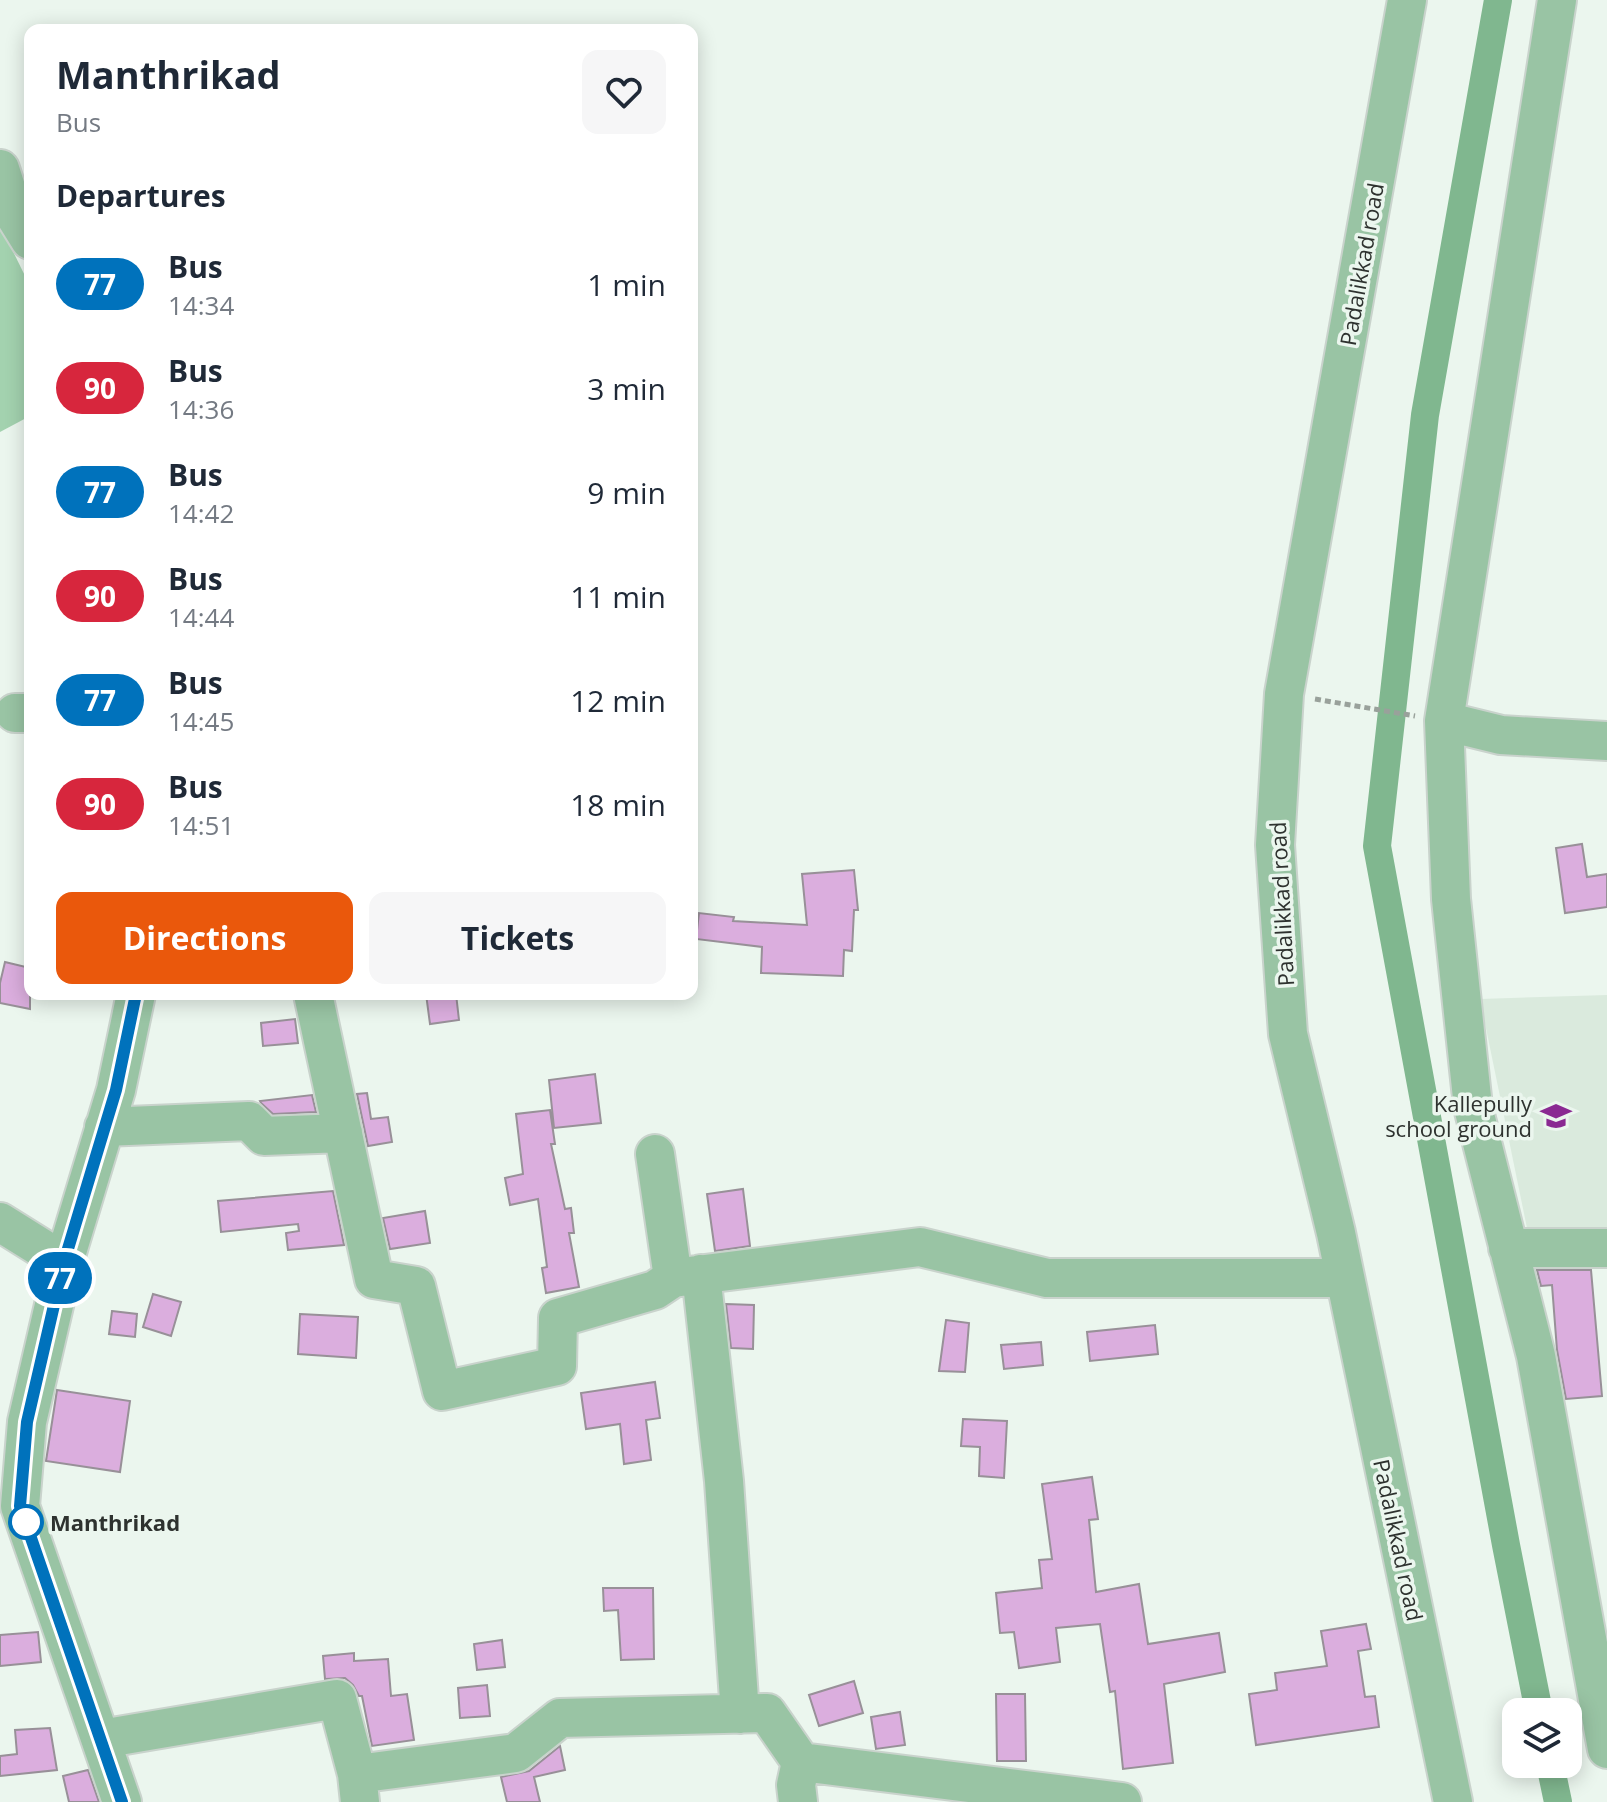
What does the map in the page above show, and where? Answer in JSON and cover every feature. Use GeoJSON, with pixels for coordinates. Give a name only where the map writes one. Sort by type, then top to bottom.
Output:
{"type":"FeatureCollection","features":[{"type":"Feature","properties":{"kind":"street","name":"Padalikkad road"},"geometry":{"type":"LineString","coordinates":[[1407,0],[1284,694],[1275,845],[1288,1034],[1345,1278],[1453,1802]]}},
{"type":"Feature","properties":{"kind":"street"},"geometry":{"type":"LineString","coordinates":[[1557,0],[1444,721],[1451,899],[1473,1107],[1536,1356],[1607,1749]]}},
{"type":"Feature","properties":{"kind":"street"},"geometry":{"type":"LineString","coordinates":[[0,169],[15,216],[24,230]]}},
{"type":"Feature","properties":{"kind":"street"},"geometry":{"type":"LineString","coordinates":[[1444,721],[1501,735],[1607,741]]}},
{"type":"Feature","properties":{"kind":"street"},"geometry":{"type":"LineString","coordinates":[[122,1802],[20,1506],[12,1474],[64,1262],[116,1090],[135,1000]]}},
{"type":"Feature","properties":{"kind":"street"},"geometry":{"type":"LineString","coordinates":[[314,1000],[374,1279],[416,1286],[442,1391],[557,1366],[558,1318],[655,1290],[687,1276],[920,1247],[1047,1278],[1345,1278]]}},
{"type":"Feature","properties":{"kind":"street"},"geometry":{"type":"LineString","coordinates":[[104,1127],[249,1121],[264,1136],[343,1133]]}},
{"type":"Feature","properties":{"kind":"street"},"geometry":{"type":"LineString","coordinates":[[655,1154],[687,1276],[724,1481],[740,1714]]}},
{"type":"Feature","properties":{"kind":"street"},"geometry":{"type":"LineString","coordinates":[[0,1222],[64,1262]]}},
{"type":"Feature","properties":{"kind":"street"},"geometry":{"type":"LineString","coordinates":[[1508,1248],[1607,1248]]}},
{"type":"Feature","properties":{"kind":"street"},"geometry":{"type":"LineString","coordinates":[[101,1739],[337,1699],[358,1788],[516,1753],[560,1718],[767,1713],[801,1762],[796,1785],[798,1802]]}},
{"type":"Feature","properties":{"kind":"street"},"geometry":{"type":"LineString","coordinates":[[801,1762],[1122,1802]]}},
{"type":"Feature","properties":{"kind":"path"},"geometry":{"type":"LineString","coordinates":[[1284,694],[1444,721]]}},
{"type":"Feature","properties":{"kind":"shaded area","name":"Kallepully school ground"},"geometry":{"type":"Polygon","coordinates":[[[1607,995],[1607,1232],[1528,1233],[1480,999],[1607,995]]]}},
{"type":"Feature","properties":{"kind":"green space"},"geometry":{"type":"Polygon","coordinates":[[[0,225],[24,274],[24,419],[0,432],[0,225]]]}},
{"type":"Feature","properties":{"kind":"building"},"geometry":{"type":"Polygon","coordinates":[[[1582,844],[1587,877],[1607,874],[1607,907],[1565,913],[1556,848],[1582,844]]]}},
{"type":"Feature","properties":{"kind":"building"},"geometry":{"type":"Polygon","coordinates":[[[854,870],[858,910],[854,910],[852,951],[844,950],[843,976],[761,973],[762,947],[698,939],[699,913],[734,917],[733,921],[807,925],[802,874],[854,870]]]}},
{"type":"Feature","properties":{"kind":"building"},"geometry":{"type":"Polygon","coordinates":[[[5,962],[24,967],[24,1000],[30,1000],[30,1009],[0,1003],[0,983],[5,962]]]}},
{"type":"Feature","properties":{"kind":"building"},"geometry":{"type":"Polygon","coordinates":[[[427,1000],[457,1000],[459,1020],[430,1024],[427,1000]]]}},
{"type":"Feature","properties":{"kind":"building"},"geometry":{"type":"Polygon","coordinates":[[[295,1019],[298,1043],[263,1046],[261,1023],[295,1019]]]}},
{"type":"Feature","properties":{"kind":"building"},"geometry":{"type":"Polygon","coordinates":[[[595,1074],[601,1123],[554,1128],[549,1080],[595,1074]]]}},
{"type":"Feature","properties":{"kind":"building"},"geometry":{"type":"Polygon","coordinates":[[[367,1093],[371,1119],[388,1117],[392,1142],[368,1146],[357,1094],[367,1093]]]}},
{"type":"Feature","properties":{"kind":"building"},"geometry":{"type":"Polygon","coordinates":[[[312,1095],[316,1112],[273,1114],[260,1101],[312,1095]]]}},
{"type":"Feature","properties":{"kind":"building"},"geometry":{"type":"Polygon","coordinates":[[[550,1110],[555,1144],[551,1144],[565,1209],[571,1208],[574,1233],[569,1233],[579,1287],[546,1293],[542,1268],[547,1267],[538,1199],[510,1205],[505,1178],[523,1174],[516,1114],[550,1110]]]}},
{"type":"Feature","properties":{"kind":"building"},"geometry":{"type":"Polygon","coordinates":[[[743,1189],[750,1246],[715,1251],[707,1194],[743,1189]]]}},
{"type":"Feature","properties":{"kind":"building"},"geometry":{"type":"Polygon","coordinates":[[[333,1191],[344,1245],[288,1250],[286,1233],[299,1231],[298,1224],[221,1232],[218,1201],[333,1191]]]}},
{"type":"Feature","properties":{"kind":"building"},"geometry":{"type":"Polygon","coordinates":[[[425,1211],[430,1243],[390,1249],[383,1218],[425,1211]]]}},
{"type":"Feature","properties":{"kind":"building"},"geometry":{"type":"Polygon","coordinates":[[[1537,1270],[1591,1270],[1602,1396],[1566,1399],[1557,1350],[1552,1285],[1541,1286],[1537,1270]]]}},
{"type":"Feature","properties":{"kind":"building"},"geometry":{"type":"Polygon","coordinates":[[[153,1294],[181,1302],[171,1336],[143,1327],[153,1294]]]}},
{"type":"Feature","properties":{"kind":"building"},"geometry":{"type":"Polygon","coordinates":[[[726,1304],[754,1305],[753,1349],[731,1348],[726,1304]]]}},
{"type":"Feature","properties":{"kind":"building"},"geometry":{"type":"Polygon","coordinates":[[[112,1311],[137,1314],[135,1337],[109,1334],[112,1311]]]}},
{"type":"Feature","properties":{"kind":"building"},"geometry":{"type":"Polygon","coordinates":[[[300,1314],[358,1317],[356,1358],[298,1354],[300,1314]]]}},
{"type":"Feature","properties":{"kind":"building"},"geometry":{"type":"Polygon","coordinates":[[[946,1320],[969,1323],[965,1372],[939,1371],[946,1320]]]}},
{"type":"Feature","properties":{"kind":"building"},"geometry":{"type":"Polygon","coordinates":[[[1155,1325],[1158,1354],[1090,1361],[1087,1332],[1155,1325]]]}},
{"type":"Feature","properties":{"kind":"building"},"geometry":{"type":"Polygon","coordinates":[[[1041,1342],[1043,1365],[1004,1369],[1001,1345],[1041,1342]]]}},
{"type":"Feature","properties":{"kind":"building"},"geometry":{"type":"Polygon","coordinates":[[[655,1382],[660,1418],[646,1420],[651,1460],[624,1464],[620,1424],[586,1429],[581,1393],[655,1382]]]}},
{"type":"Feature","properties":{"kind":"building"},"geometry":{"type":"Polygon","coordinates":[[[57,1390],[130,1401],[120,1472],[46,1461],[57,1390]]]}},
{"type":"Feature","properties":{"kind":"building"},"geometry":{"type":"Polygon","coordinates":[[[963,1419],[1007,1421],[1004,1478],[979,1476],[980,1447],[961,1446],[963,1419]]]}},
{"type":"Feature","properties":{"kind":"building"},"geometry":{"type":"Polygon","coordinates":[[[1092,1477],[1098,1519],[1089,1520],[1096,1592],[1139,1584],[1148,1644],[1219,1633],[1225,1672],[1164,1684],[1173,1763],[1123,1769],[1115,1691],[1110,1692],[1100,1624],[1056,1628],[1060,1662],[1019,1668],[1014,1632],[1000,1633],[996,1593],[1042,1588],[1039,1560],[1052,1559],[1042,1484],[1092,1477]]]}},
{"type":"Feature","properties":{"kind":"building"},"geometry":{"type":"Polygon","coordinates":[[[603,1588],[653,1588],[654,1659],[621,1660],[618,1610],[604,1611],[603,1588]]]}},
{"type":"Feature","properties":{"kind":"building"},"geometry":{"type":"Polygon","coordinates":[[[1366,1624],[1371,1649],[1358,1651],[1365,1697],[1375,1696],[1379,1727],[1256,1745],[1249,1694],[1277,1690],[1275,1673],[1327,1666],[1321,1631],[1366,1624]]]}},
{"type":"Feature","properties":{"kind":"building"},"geometry":{"type":"Polygon","coordinates":[[[38,1632],[41,1662],[0,1666],[0,1635],[38,1632]]]}},
{"type":"Feature","properties":{"kind":"building"},"geometry":{"type":"Polygon","coordinates":[[[502,1640],[505,1667],[477,1670],[474,1644],[502,1640]]]}},
{"type":"Feature","properties":{"kind":"building"},"geometry":{"type":"Polygon","coordinates":[[[354,1653],[354,1661],[388,1659],[391,1696],[407,1694],[414,1740],[372,1746],[362,1696],[345,1678],[325,1679],[323,1656],[354,1653]]]}},
{"type":"Feature","properties":{"kind":"building"},"geometry":{"type":"Polygon","coordinates":[[[854,1681],[863,1713],[819,1726],[809,1695],[854,1681]]]}},
{"type":"Feature","properties":{"kind":"building"},"geometry":{"type":"Polygon","coordinates":[[[487,1685],[490,1716],[460,1718],[458,1688],[487,1685]]]}},
{"type":"Feature","properties":{"kind":"building"},"geometry":{"type":"Polygon","coordinates":[[[996,1694],[1025,1694],[1026,1761],[997,1761],[996,1694]]]}},
{"type":"Feature","properties":{"kind":"building"},"geometry":{"type":"Polygon","coordinates":[[[900,1712],[905,1745],[876,1749],[871,1717],[900,1712]]]}},
{"type":"Feature","properties":{"kind":"building"},"geometry":{"type":"Polygon","coordinates":[[[50,1728],[57,1770],[0,1776],[0,1756],[17,1754],[15,1730],[50,1728]]]}},
{"type":"Feature","properties":{"kind":"building"},"geometry":{"type":"Polygon","coordinates":[[[560,1746],[565,1770],[534,1777],[540,1802],[507,1802],[501,1777],[529,1771],[560,1746]]]}},
{"type":"Feature","properties":{"kind":"building"},"geometry":{"type":"Polygon","coordinates":[[[88,1770],[99,1802],[69,1802],[63,1776],[88,1770]]]}},
{"type":"Feature","properties":{"kind":"waterway"},"geometry":{"type":"LineString","coordinates":[[1498,0],[1425,415],[1377,846],[1536,1698]]}},
{"type":"Feature","properties":{"kind":"waterway"},"geometry":{"type":"LineString","coordinates":[[1553,1778],[1558,1802]]}},
{"type":"Feature","properties":{"kind":"bus line","name":"77"},"geometry":{"type":"LineString","coordinates":[[122,1802],[20,1506],[27,1422],[64,1262],[116,1090],[135,1000]]}},
{"type":"Feature","properties":{"kind":"place","name":"Kallepully school ground"},"geometry":{"type":"Point","coordinates":[1556,1116]}},
{"type":"Feature","properties":{"kind":"place","name":"Manthrikad"},"geometry":{"type":"Point","coordinates":[26,1522]}}]}
